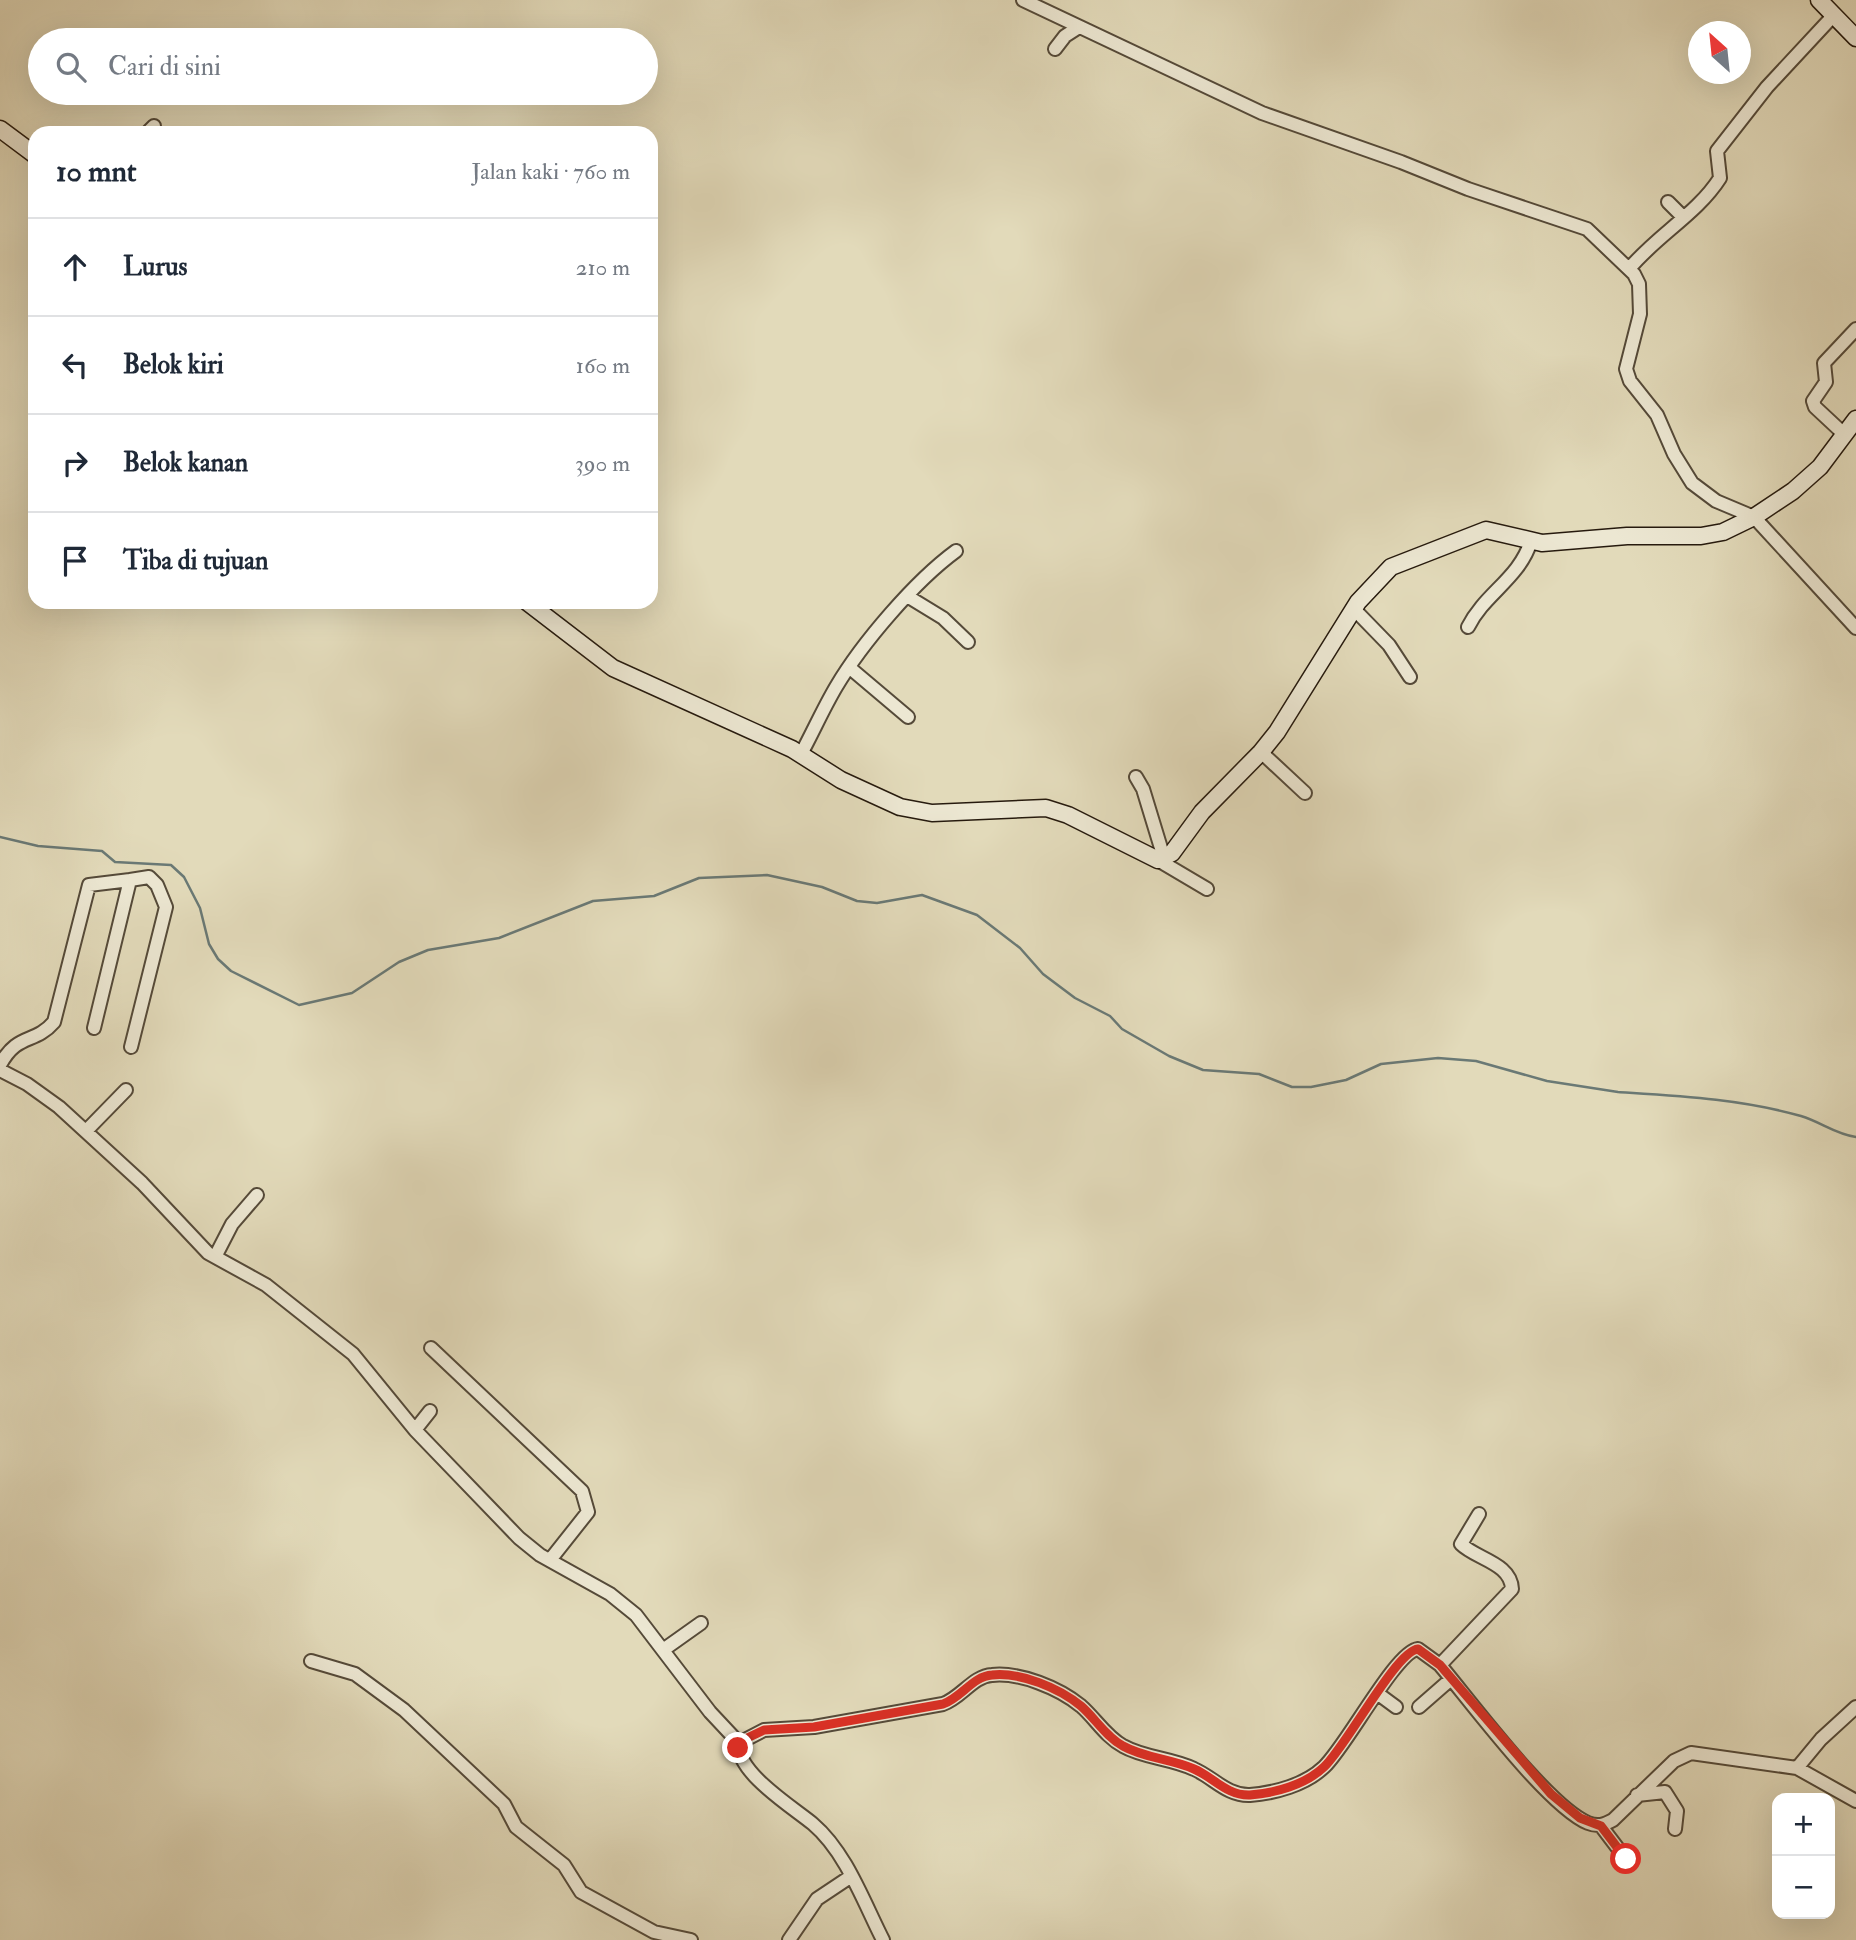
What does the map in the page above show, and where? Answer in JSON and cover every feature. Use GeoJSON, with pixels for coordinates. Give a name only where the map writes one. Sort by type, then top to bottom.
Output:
{"type":"FeatureCollection","features":[{"type":"Feature","properties":{"kind":"street"},"geometry":{"type":"LineString","coordinates":[[1023,0],[1262,113],[1401,162],[1468,189],[1587,229],[1629,270],[1639,284],[1640,314],[1626,361],[1630,381],[1657,415],[1674,454],[1692,483],[1716,501],[1754,517],[1856,628]]}},
{"type":"Feature","properties":{"kind":"street"},"geometry":{"type":"LineString","coordinates":[[1819,0],[1856,38]]}},
{"type":"Feature","properties":{"kind":"street"},"geometry":{"type":"LineString","coordinates":[[1629,270],[1653,241],[1702,202],[1720,178],[1717,151],[1767,87],[1833,16]]}},
{"type":"Feature","properties":{"kind":"street"},"geometry":{"type":"LineString","coordinates":[[1055,49],[1065,36],[1079,27]]}},
{"type":"Feature","properties":{"kind":"street"},"geometry":{"type":"LineString","coordinates":[[0,129],[28,150]]}},
{"type":"Feature","properties":{"kind":"street"},"geometry":{"type":"LineString","coordinates":[[1668,202],[1683,217]]}},
{"type":"Feature","properties":{"kind":"street"},"geometry":{"type":"LineString","coordinates":[[1845,435],[1815,407],[1813,401],[1826,382],[1824,363],[1856,329]]}},
{"type":"Feature","properties":{"kind":"street"},"geometry":{"type":"LineString","coordinates":[[1161,859],[1172,853],[1210,804],[1261,751],[1283,722],[1353,608],[1383,573],[1406,559],[1486,530],[1531,541],[1557,543],[1627,536],[1702,536],[1723,532],[1754,517],[1820,467],[1856,419]]}},
{"type":"Feature","properties":{"kind":"street"},"geometry":{"type":"LineString","coordinates":[[1468,627],[1478,607],[1514,575],[1531,541]]}},
{"type":"Feature","properties":{"kind":"street"},"geometry":{"type":"LineString","coordinates":[[801,754],[836,686],[906,596],[930,570],[956,551]]}},
{"type":"Feature","properties":{"kind":"street"},"geometry":{"type":"LineString","coordinates":[[906,596],[943,618],[968,642]]}},
{"type":"Feature","properties":{"kind":"street"},"geometry":{"type":"LineString","coordinates":[[1353,608],[1389,645],[1410,677]]}},
{"type":"Feature","properties":{"kind":"street"},"geometry":{"type":"LineString","coordinates":[[536,609],[612,668],[801,754],[851,785],[912,811],[1046,808],[1068,815],[1161,859],[1207,889]]}},
{"type":"Feature","properties":{"kind":"street"},"geometry":{"type":"LineString","coordinates":[[850,668],[908,717]]}},
{"type":"Feature","properties":{"kind":"street"},"geometry":{"type":"LineString","coordinates":[[1261,751],[1306,793]]}},
{"type":"Feature","properties":{"kind":"street"},"geometry":{"type":"LineString","coordinates":[[1136,777],[1147,799],[1161,859]]}},
{"type":"Feature","properties":{"kind":"street"},"geometry":{"type":"LineString","coordinates":[[131,1047],[166,907],[158,886],[149,877],[89,885],[54,1022],[42,1033],[11,1046],[0,1067],[44,1095],[86,1131],[142,1184],[194,1240],[215,1257],[266,1286],[342,1345],[415,1430],[519,1538],[629,1608],[710,1712],[739,1743],[739,1752],[748,1766],[777,1797],[817,1827],[850,1877],[883,1940]]}},
{"type":"Feature","properties":{"kind":"street"},"geometry":{"type":"LineString","coordinates":[[94,1028],[130,880]]}},
{"type":"Feature","properties":{"kind":"street"},"geometry":{"type":"LineString","coordinates":[[86,1131],[126,1090]]}},
{"type":"Feature","properties":{"kind":"street"},"geometry":{"type":"LineString","coordinates":[[215,1257],[232,1224],[257,1195]]}},
{"type":"Feature","properties":{"kind":"street"},"geometry":{"type":"LineString","coordinates":[[431,1348],[582,1491],[588,1512],[550,1560]]}},
{"type":"Feature","properties":{"kind":"street"},"geometry":{"type":"LineString","coordinates":[[415,1430],[430,1411]]}},
{"type":"Feature","properties":{"kind":"street"},"geometry":{"type":"LineString","coordinates":[[1440,1665],[1512,1589],[1511,1581],[1502,1570],[1461,1544],[1479,1514]]}},
{"type":"Feature","properties":{"kind":"street"},"geometry":{"type":"LineString","coordinates":[[663,1650],[701,1623]]}},
{"type":"Feature","properties":{"kind":"street"},"geometry":{"type":"LineString","coordinates":[[739,1743],[764,1730],[814,1727],[943,1704],[956,1698],[982,1678],[996,1674],[1022,1679],[1061,1693],[1081,1706],[1124,1747],[1193,1768],[1231,1792],[1253,1795],[1299,1783],[1317,1773],[1338,1751],[1409,1651],[1423,1651],[1440,1665],[1551,1794],[1580,1818],[1601,1826],[1626,1859]]}},
{"type":"Feature","properties":{"kind":"street"},"geometry":{"type":"LineString","coordinates":[[311,1661],[355,1674],[404,1710],[500,1801],[516,1827],[564,1866],[581,1892],[654,1932],[691,1940]]}},
{"type":"Feature","properties":{"kind":"street"},"geometry":{"type":"LineString","coordinates":[[1419,1707],[1451,1679]]}},
{"type":"Feature","properties":{"kind":"street"},"geometry":{"type":"LineString","coordinates":[[1377,1693],[1396,1707]]}},
{"type":"Feature","properties":{"kind":"street"},"geometry":{"type":"LineString","coordinates":[[1797,1768],[1821,1739],[1856,1707]]}},
{"type":"Feature","properties":{"kind":"street"},"geometry":{"type":"LineString","coordinates":[[1601,1826],[1613,1820],[1637,1795],[1686,1754],[1701,1753],[1797,1768],[1856,1801]]}},
{"type":"Feature","properties":{"kind":"street"},"geometry":{"type":"LineString","coordinates":[[1637,1795],[1665,1792],[1677,1811],[1675,1829]]}},
{"type":"Feature","properties":{"kind":"street"},"geometry":{"type":"LineString","coordinates":[[789,1940],[817,1899],[850,1877]]}},
{"type":"Feature","properties":{"kind":"waterway"},"geometry":{"type":"LineString","coordinates":[[0,837],[38,846],[102,851],[115,862],[171,865],[184,877],[200,908],[209,944],[218,959],[231,971],[299,1005],[352,993],[399,962],[428,950],[499,938],[593,901],[654,896],[699,878],[767,875],[822,887],[857,901],[877,903],[922,895],[977,915],[1020,948],[1043,974],[1075,998],[1110,1016],[1122,1029],[1169,1056],[1203,1070],[1259,1074],[1292,1087],[1311,1087],[1346,1080],[1381,1064],[1438,1058],[1476,1061],[1547,1081],[1618,1092],[1710,1099],[1778,1110],[1856,1137]]}},
{"type":"Feature","properties":{"kind":"route"},"geometry":{"type":"LineString","coordinates":[[738,1748],[739,1743],[748,1736],[764,1730],[814,1727],[943,1704],[956,1698],[985,1676],[996,1674],[1046,1686],[1061,1693],[1081,1706],[1110,1737],[1124,1747],[1193,1768],[1231,1792],[1253,1795],[1299,1783],[1324,1767],[1350,1735],[1397,1663],[1409,1651],[1418,1649],[1440,1665],[1551,1794],[1580,1818],[1601,1826],[1626,1859]]}}]}
